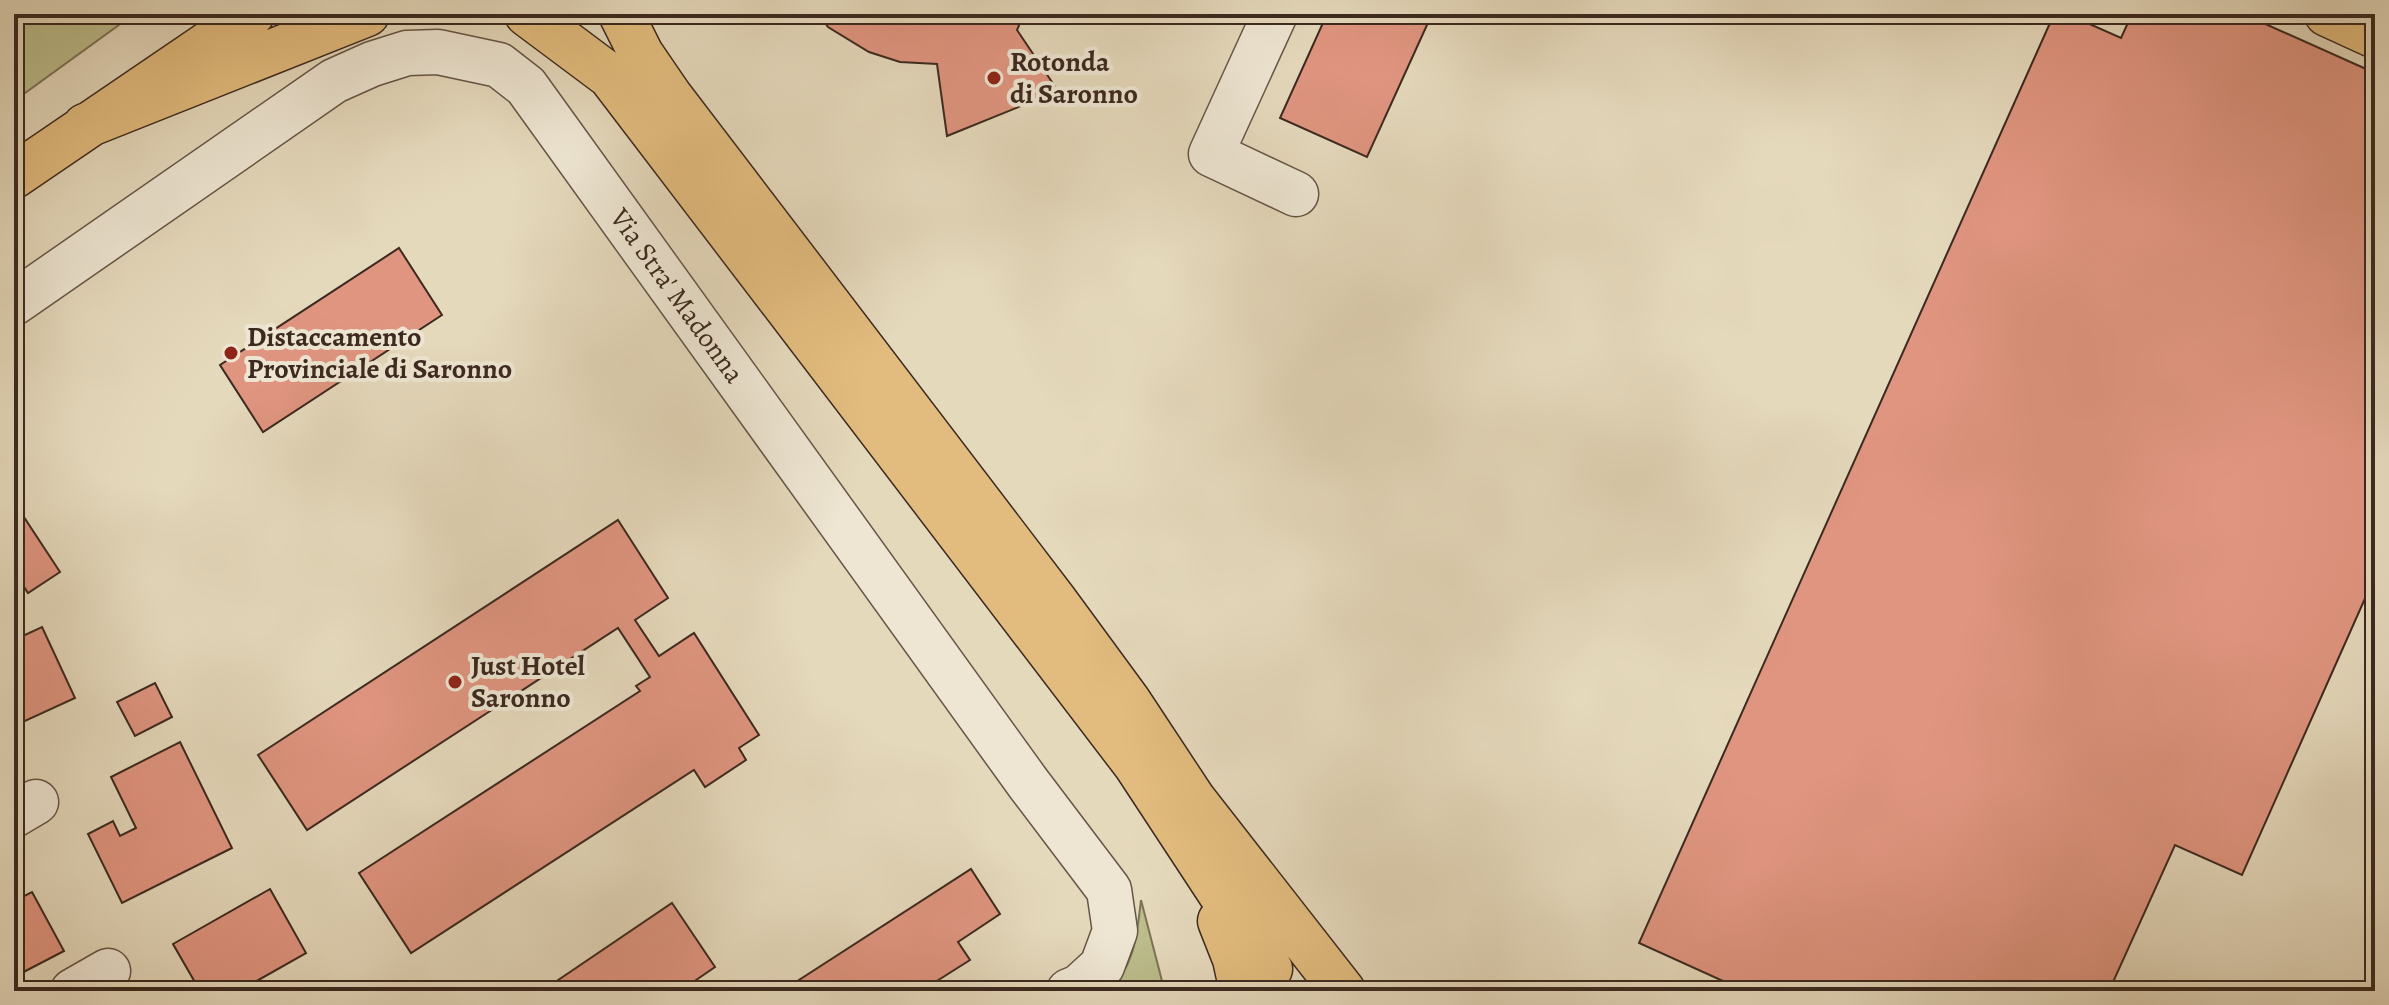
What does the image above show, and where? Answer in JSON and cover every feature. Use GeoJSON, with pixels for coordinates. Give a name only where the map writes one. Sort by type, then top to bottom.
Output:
{"type":"FeatureCollection","features":[{"type":"Feature","properties":{"kind":"main road"},"geometry":{"type":"LineString","coordinates":[[14,176],[252,14]]}},
{"type":"Feature","properties":{"kind":"main road"},"geometry":{"type":"LineString","coordinates":[[85,126],[367,14]]}},
{"type":"Feature","properties":{"kind":"main road"},"geometry":{"type":"LineString","coordinates":[[527,14],[610,76],[1120,743],[1343,991]]}},
{"type":"Feature","properties":{"kind":"main road"},"geometry":{"type":"LineString","coordinates":[[621,14],[641,54],[669,95],[1129,702],[1183,810],[1234,878],[1264,984]]}},
{"type":"Feature","properties":{"kind":"main road"},"geometry":{"type":"LineString","coordinates":[[2327,14],[2375,36]]}},
{"type":"Feature","properties":{"kind":"street"},"geometry":{"type":"LineString","coordinates":[[1275,14],[1211,154],[1296,194]]}},
{"type":"Feature","properties":{"kind":"street","name":"Via Stra' Madonna"},"geometry":{"type":"LineString","coordinates":[[14,303],[334,81],[407,53],[438,52],[499,65],[526,86],[1028,783],[1109,890],[1115,931],[1102,966],[1079,987],[1069,991]]}},
{"type":"Feature","properties":{"kind":"green space"},"geometry":{"type":"Polygon","coordinates":[[[14,14],[134,14],[14,101],[14,14]]]}},
{"type":"Feature","properties":{"kind":"green space"},"geometry":{"type":"Polygon","coordinates":[[[1141,900],[1162,991],[1107,991],[1124,972],[1129,961],[1141,900]]]}},
{"type":"Feature","properties":{"kind":"building","name":"Rotonda di Saronno"},"geometry":{"type":"Polygon","coordinates":[[[819,14],[1024,14],[1017,30],[1058,91],[947,136],[937,64],[900,62],[869,52],[828,27],[819,14]]]}},
{"type":"Feature","properties":{"kind":"building"},"geometry":{"type":"Polygon","coordinates":[[[1327,14],[1432,14],[1367,157],[1280,118],[1327,14]]]}},
{"type":"Feature","properties":{"kind":"building"},"geometry":{"type":"Polygon","coordinates":[[[2054,14],[2067,14],[2121,38],[2132,14],[2243,14],[2375,73],[2375,215],[2369,228],[2375,231],[2375,369],[2370,380],[2375,382],[2375,576],[2242,875],[2175,845],[2109,991],[1745,991],[1639,943],[2054,14]]]}},
{"type":"Feature","properties":{"kind":"building"},"geometry":{"type":"Polygon","coordinates":[[[399,248],[442,315],[263,432],[220,365],[399,248]]]}},
{"type":"Feature","properties":{"kind":"building"},"geometry":{"type":"Polygon","coordinates":[[[16,505],[60,572],[28,593],[14,571],[16,505]]]}},
{"type":"Feature","properties":{"kind":"building"},"geometry":{"type":"Polygon","coordinates":[[[618,520],[668,598],[635,620],[659,656],[694,633],[759,735],[739,748],[746,760],[705,787],[694,770],[411,953],[359,873],[640,691],[636,686],[650,677],[618,628],[307,830],[258,755],[618,520]]]}},
{"type":"Feature","properties":{"kind":"building"},"geometry":{"type":"Polygon","coordinates":[[[42,627],[75,698],[14,726],[14,640],[42,627]]]}},
{"type":"Feature","properties":{"kind":"building"},"geometry":{"type":"Polygon","coordinates":[[[155,683],[172,717],[135,736],[117,702],[155,683]]]}},
{"type":"Feature","properties":{"kind":"building"},"geometry":{"type":"Polygon","coordinates":[[[180,742],[232,848],[122,903],[88,834],[113,821],[120,836],[136,828],[111,777],[180,742]]]}},
{"type":"Feature","properties":{"kind":"building"},"geometry":{"type":"Polygon","coordinates":[[[971,869],[1000,914],[958,942],[970,960],[921,991],[782,991],[971,869]]]}},
{"type":"Feature","properties":{"kind":"building"},"geometry":{"type":"Polygon","coordinates":[[[270,889],[306,953],[239,991],[200,991],[173,944],[270,889]]]}},
{"type":"Feature","properties":{"kind":"building"},"geometry":{"type":"Polygon","coordinates":[[[32,892],[64,951],[14,977],[14,901],[32,892]]]}},
{"type":"Feature","properties":{"kind":"building"},"geometry":{"type":"Polygon","coordinates":[[[672,903],[715,967],[680,991],[542,991],[672,903]]]}},
{"type":"Feature","properties":{"kind":"place","name":"Rotonda di Saronno"},"geometry":{"type":"Point","coordinates":[994,78]}},
{"type":"Feature","properties":{"kind":"place","name":"Distaccamento Provinciale di Saronno"},"geometry":{"type":"Point","coordinates":[231,353]}},
{"type":"Feature","properties":{"kind":"place","name":"Just Hotel Saronno"},"geometry":{"type":"Point","coordinates":[455,682]}}]}
